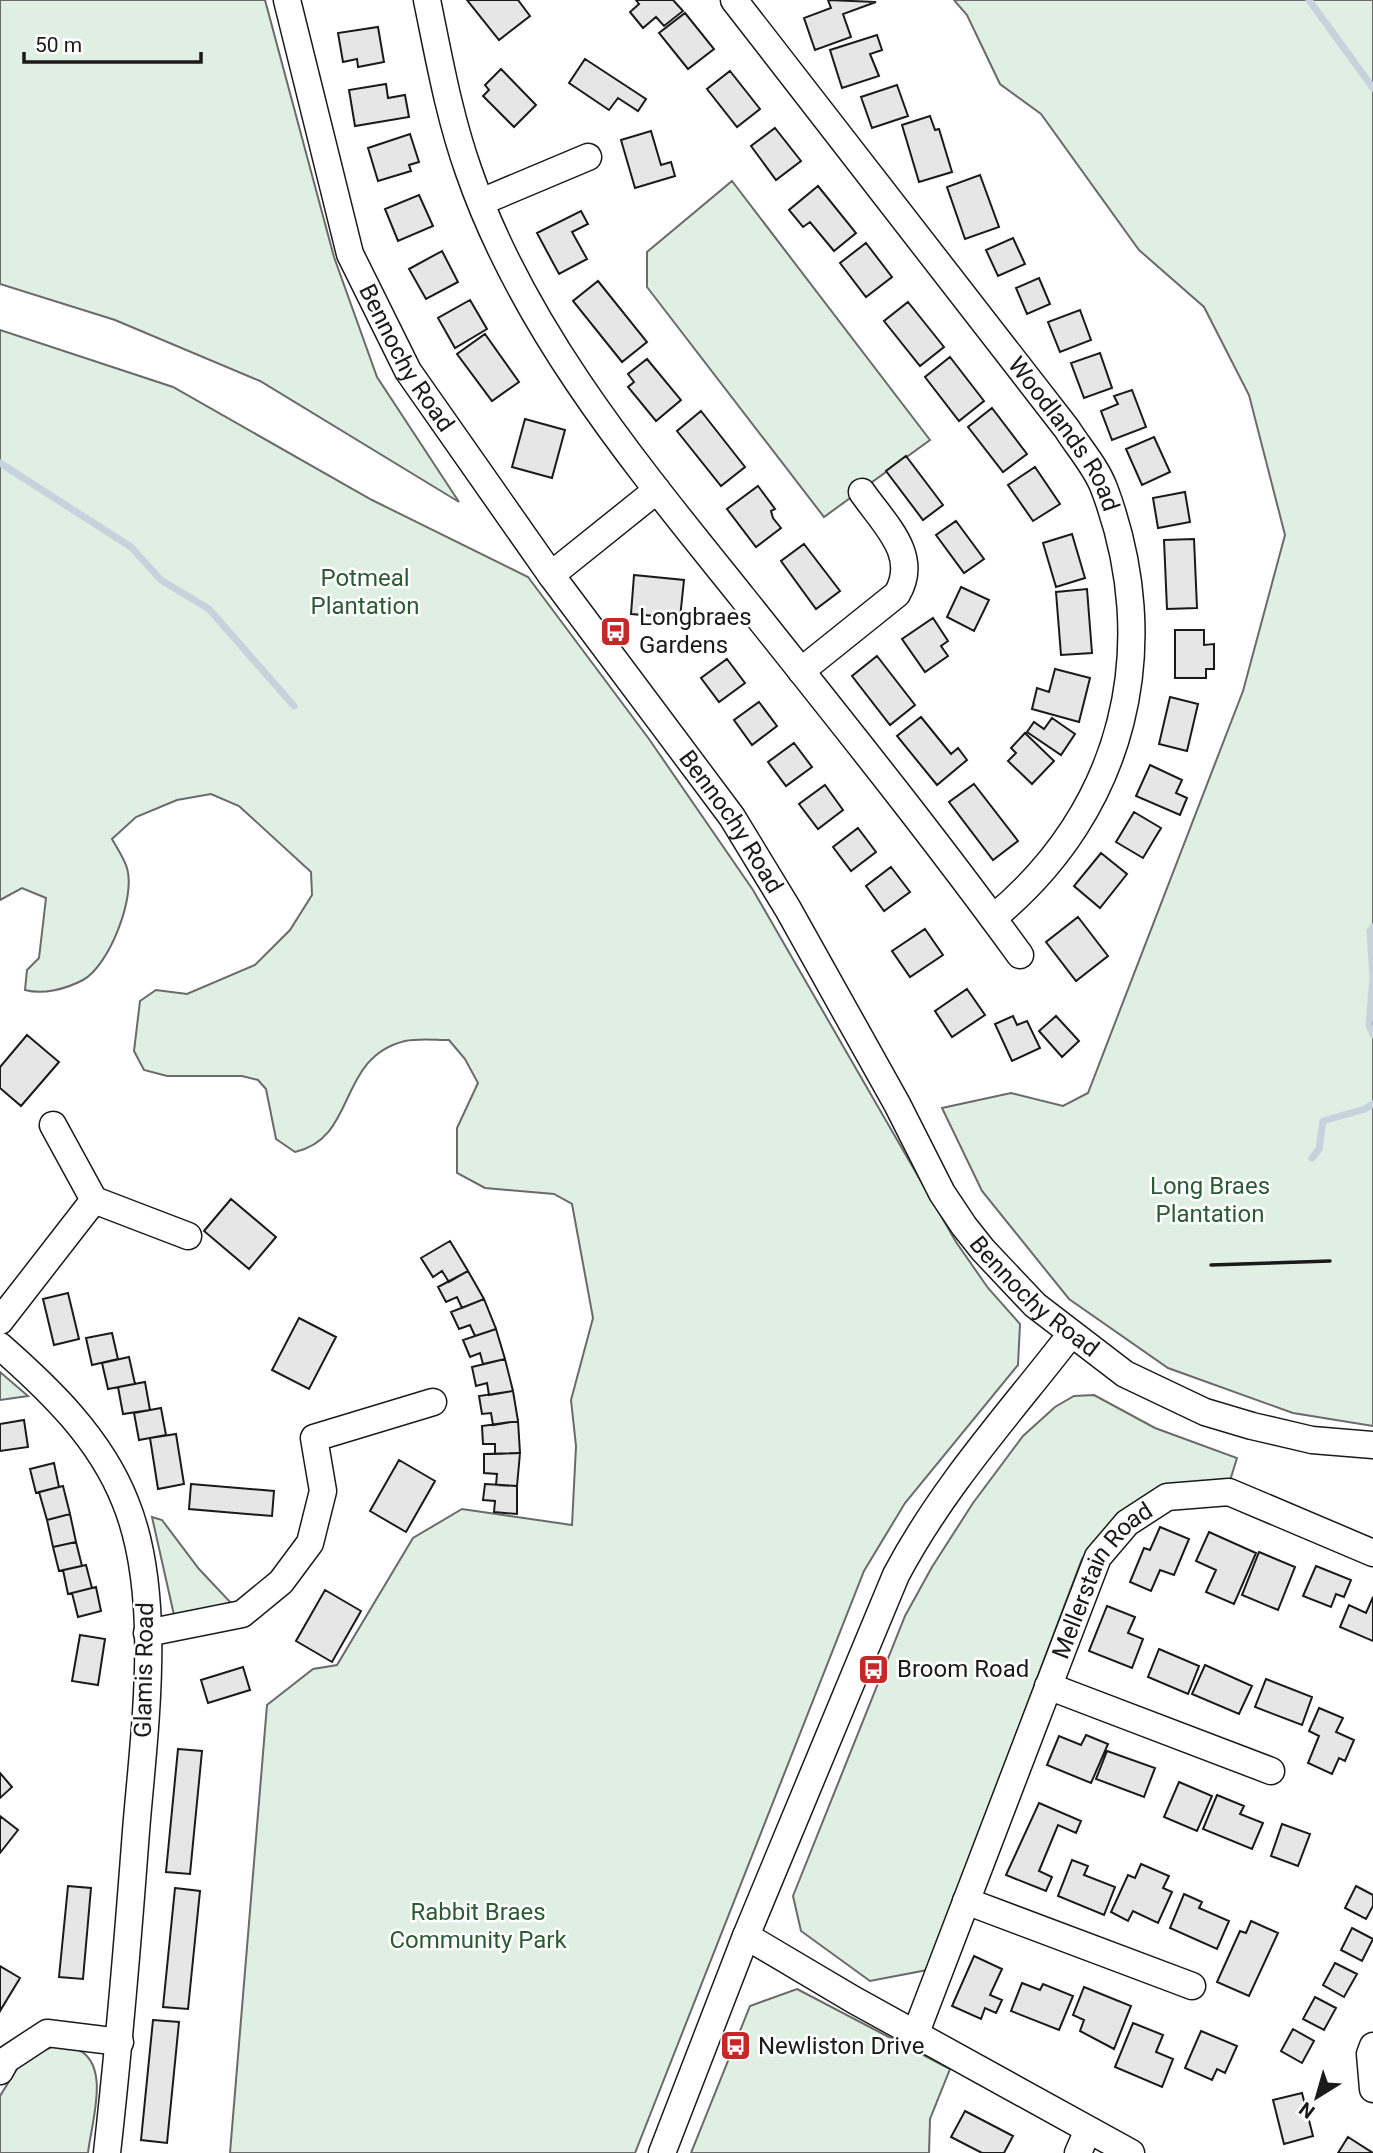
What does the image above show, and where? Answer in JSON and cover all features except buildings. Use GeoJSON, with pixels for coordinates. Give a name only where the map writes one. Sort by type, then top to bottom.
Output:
{"type":"FeatureCollection","features":[{"type":"Feature","properties":{"kind":"street","name":"Bennochy Road"},"geometry":{"type":"LineString","coordinates":[[287,0],[350,254],[408,371],[551,575],[738,827],[795,920],[897,1104],[942,1193],[964,1226],[983,1251],[1035,1305],[1125,1374],[1205,1412],[1312,1440],[1373,1445]]}},
{"type":"Feature","properties":{"kind":"street"},"geometry":{"type":"LineString","coordinates":[[428,0],[448,99],[481,202],[550,338],[657,490],[801,671],[1020,955]]}},
{"type":"Feature","properties":{"kind":"street","name":"Woodlands Road"},"geometry":{"type":"LineString","coordinates":[[734,0],[1067,429],[1103,485],[1124,555],[1132,617],[1130,669],[1111,760],[1092,799],[1049,866],[1028,889],[993,918]]}},
{"type":"Feature","properties":{"kind":"street"},"geometry":{"type":"LineString","coordinates":[[481,202],[588,157]]}},
{"type":"Feature","properties":{"kind":"street"},"geometry":{"type":"LineString","coordinates":[[551,575],[657,490]]}},
{"type":"Feature","properties":{"kind":"street"},"geometry":{"type":"LineString","coordinates":[[801,671],[897,594],[907,578],[904,553],[862,492]]}},
{"type":"Feature","properties":{"kind":"street"},"geometry":{"type":"LineString","coordinates":[[53,1125],[94,1200],[188,1236]]}},
{"type":"Feature","properties":{"kind":"street"},"geometry":{"type":"LineString","coordinates":[[0,1321],[94,1200]]}},
{"type":"Feature","properties":{"kind":"street"},"geometry":{"type":"LineString","coordinates":[[662,2153],[746,1936],[875,1620],[908,1551],[964,1465],[1071,1334]]}},
{"type":"Feature","properties":{"kind":"street","name":"Glamis Road"},"geometry":{"type":"LineString","coordinates":[[0,1346],[62,1402],[89,1438],[125,1500],[140,1549],[147,1633],[144,1732],[120,2042],[107,2153]]}},
{"type":"Feature","properties":{"kind":"street"},"geometry":{"type":"LineString","coordinates":[[147,1633],[242,1614],[281,1582],[310,1543],[323,1491],[314,1438],[433,1402]]}},
{"type":"Feature","properties":{"kind":"street","name":"Mellerstain Road"},"geometry":{"type":"LineString","coordinates":[[915,2035],[1098,1557],[1127,1523],[1167,1497],[1229,1492],[1373,1553]]}},
{"type":"Feature","properties":{"kind":"street","name":"Mellerstain Road"},"geometry":{"type":"LineString","coordinates":[[1048,1686],[1271,1770]]}},
{"type":"Feature","properties":{"kind":"street"},"geometry":{"type":"LineString","coordinates":[[966,1901],[1192,1986]]}},
{"type":"Feature","properties":{"kind":"street"},"geometry":{"type":"LineString","coordinates":[[746,1936],[783,1961],[915,2035],[1083,2142],[1131,2153]]}},
{"type":"Feature","properties":{"kind":"street"},"geometry":{"type":"LineString","coordinates":[[0,2071],[6,2060],[47,2033],[120,2042]]}},
{"type":"Feature","properties":{"kind":"street"},"geometry":{"type":"LineString","coordinates":[[1373,2046],[1370,2054],[1373,2088]]}},
{"type":"Feature","properties":{"kind":"green space","name":"Potmeal Plantation"},"geometry":{"type":"Polygon","coordinates":[[[0,0],[265,0],[334,257],[377,377],[459,502],[260,381],[115,320],[0,284],[0,0]]]}},
{"type":"Feature","properties":{"kind":"green space","name":"Long Braes Plantation"},"geometry":{"type":"Polygon","coordinates":[[[954,0],[1373,0],[1373,1426],[1293,1413],[1168,1368],[1069,1299],[982,1191],[942,1108],[1011,1093],[1063,1106],[1088,1093],[1243,691],[1285,535],[1249,395],[1204,307],[1139,250],[1041,114],[1000,84],[967,15],[954,0]]]}},
{"type":"Feature","properties":{"kind":"green space"},"geometry":{"type":"Polygon","coordinates":[[[732,181],[930,440],[824,517],[647,287],[647,252],[732,181]]]}},
{"type":"Feature","properties":{"kind":"green space","name":"Rabbit Braes Community Park"},"geometry":{"type":"Polygon","coordinates":[[[0,330],[173,387],[372,500],[528,577],[649,739],[753,890],[956,1242],[988,1288],[1020,1324],[1018,1365],[905,1503],[864,1571],[635,2153],[230,2153],[267,1705],[313,1669],[337,1665],[413,1538],[462,1509],[572,1525],[576,1446],[571,1400],[593,1318],[572,1204],[554,1194],[485,1188],[457,1173],[457,1128],[478,1083],[465,1059],[449,1040],[410,1040],[383,1050],[356,1080],[329,1131],[315,1144],[295,1152],[276,1139],[266,1089],[258,1080],[242,1076],[167,1076],[144,1070],[134,1051],[140,1001],[156,990],[187,994],[255,965],[290,930],[312,895],[311,872],[239,806],[211,794],[177,800],[136,817],[112,839],[127,868],[128,896],[118,930],[102,961],[83,980],[69,986],[47,991],[25,990],[27,970],[39,958],[46,898],[22,888],[0,900],[0,330]]]}},
{"type":"Feature","properties":{"kind":"green space"},"geometry":{"type":"Polygon","coordinates":[[[0,1372],[28,1396],[0,1400],[0,1372]]]}},
{"type":"Feature","properties":{"kind":"green space"},"geometry":{"type":"Polygon","coordinates":[[[1094,1395],[1155,1428],[1237,1458],[1228,1487],[1179,1486],[1149,1495],[1123,1512],[1091,1546],[1082,1559],[927,1970],[870,1981],[801,1931],[793,1896],[905,1616],[932,1567],[973,1503],[1023,1436],[1055,1407],[1074,1396],[1094,1395]]]}},
{"type":"Feature","properties":{"kind":"green space"},"geometry":{"type":"Polygon","coordinates":[[[152,1517],[162,1520],[199,1569],[233,1605],[174,1615],[152,1517]]]}},
{"type":"Feature","properties":{"kind":"green space"},"geometry":{"type":"Polygon","coordinates":[[[797,1989],[950,2069],[930,2119],[929,2153],[691,2153],[750,2006],[797,1989]]]}},
{"type":"Feature","properties":{"kind":"green space"},"geometry":{"type":"Polygon","coordinates":[[[52,2047],[74,2048],[86,2055],[93,2066],[97,2094],[88,2153],[0,2153],[0,2096],[23,2059],[52,2047]]]}},
{"type":"Feature","properties":{"kind":"waterway"},"geometry":{"type":"LineString","coordinates":[[1309,0],[1373,88]]}},
{"type":"Feature","properties":{"kind":"waterway"},"geometry":{"type":"LineString","coordinates":[[0,463],[131,547],[161,580],[209,609],[294,706]]}},
{"type":"Feature","properties":{"kind":"waterway"},"geometry":{"type":"LineString","coordinates":[[1373,927],[1370,931],[1373,977],[1369,1025],[1373,1035]]}},
{"type":"Feature","properties":{"kind":"waterway"},"geometry":{"type":"LineString","coordinates":[[1312,1158],[1319,1149],[1323,1121],[1365,1109],[1373,1104]]}},
{"type":"Feature","properties":{"kind":"wall"},"geometry":{"type":"LineString","coordinates":[[1211,1265],[1330,1261]]}},
{"type":"Feature","properties":{"kind":"place","name":"Longbraes Gardens"},"geometry":{"type":"Point","coordinates":[616,631]}},
{"type":"Feature","properties":{"kind":"place","name":"Broom Road"},"geometry":{"type":"Point","coordinates":[874,1669]}},
{"type":"Feature","properties":{"kind":"place","name":"Newliston Drive"},"geometry":{"type":"Point","coordinates":[735,2046]}}]}
